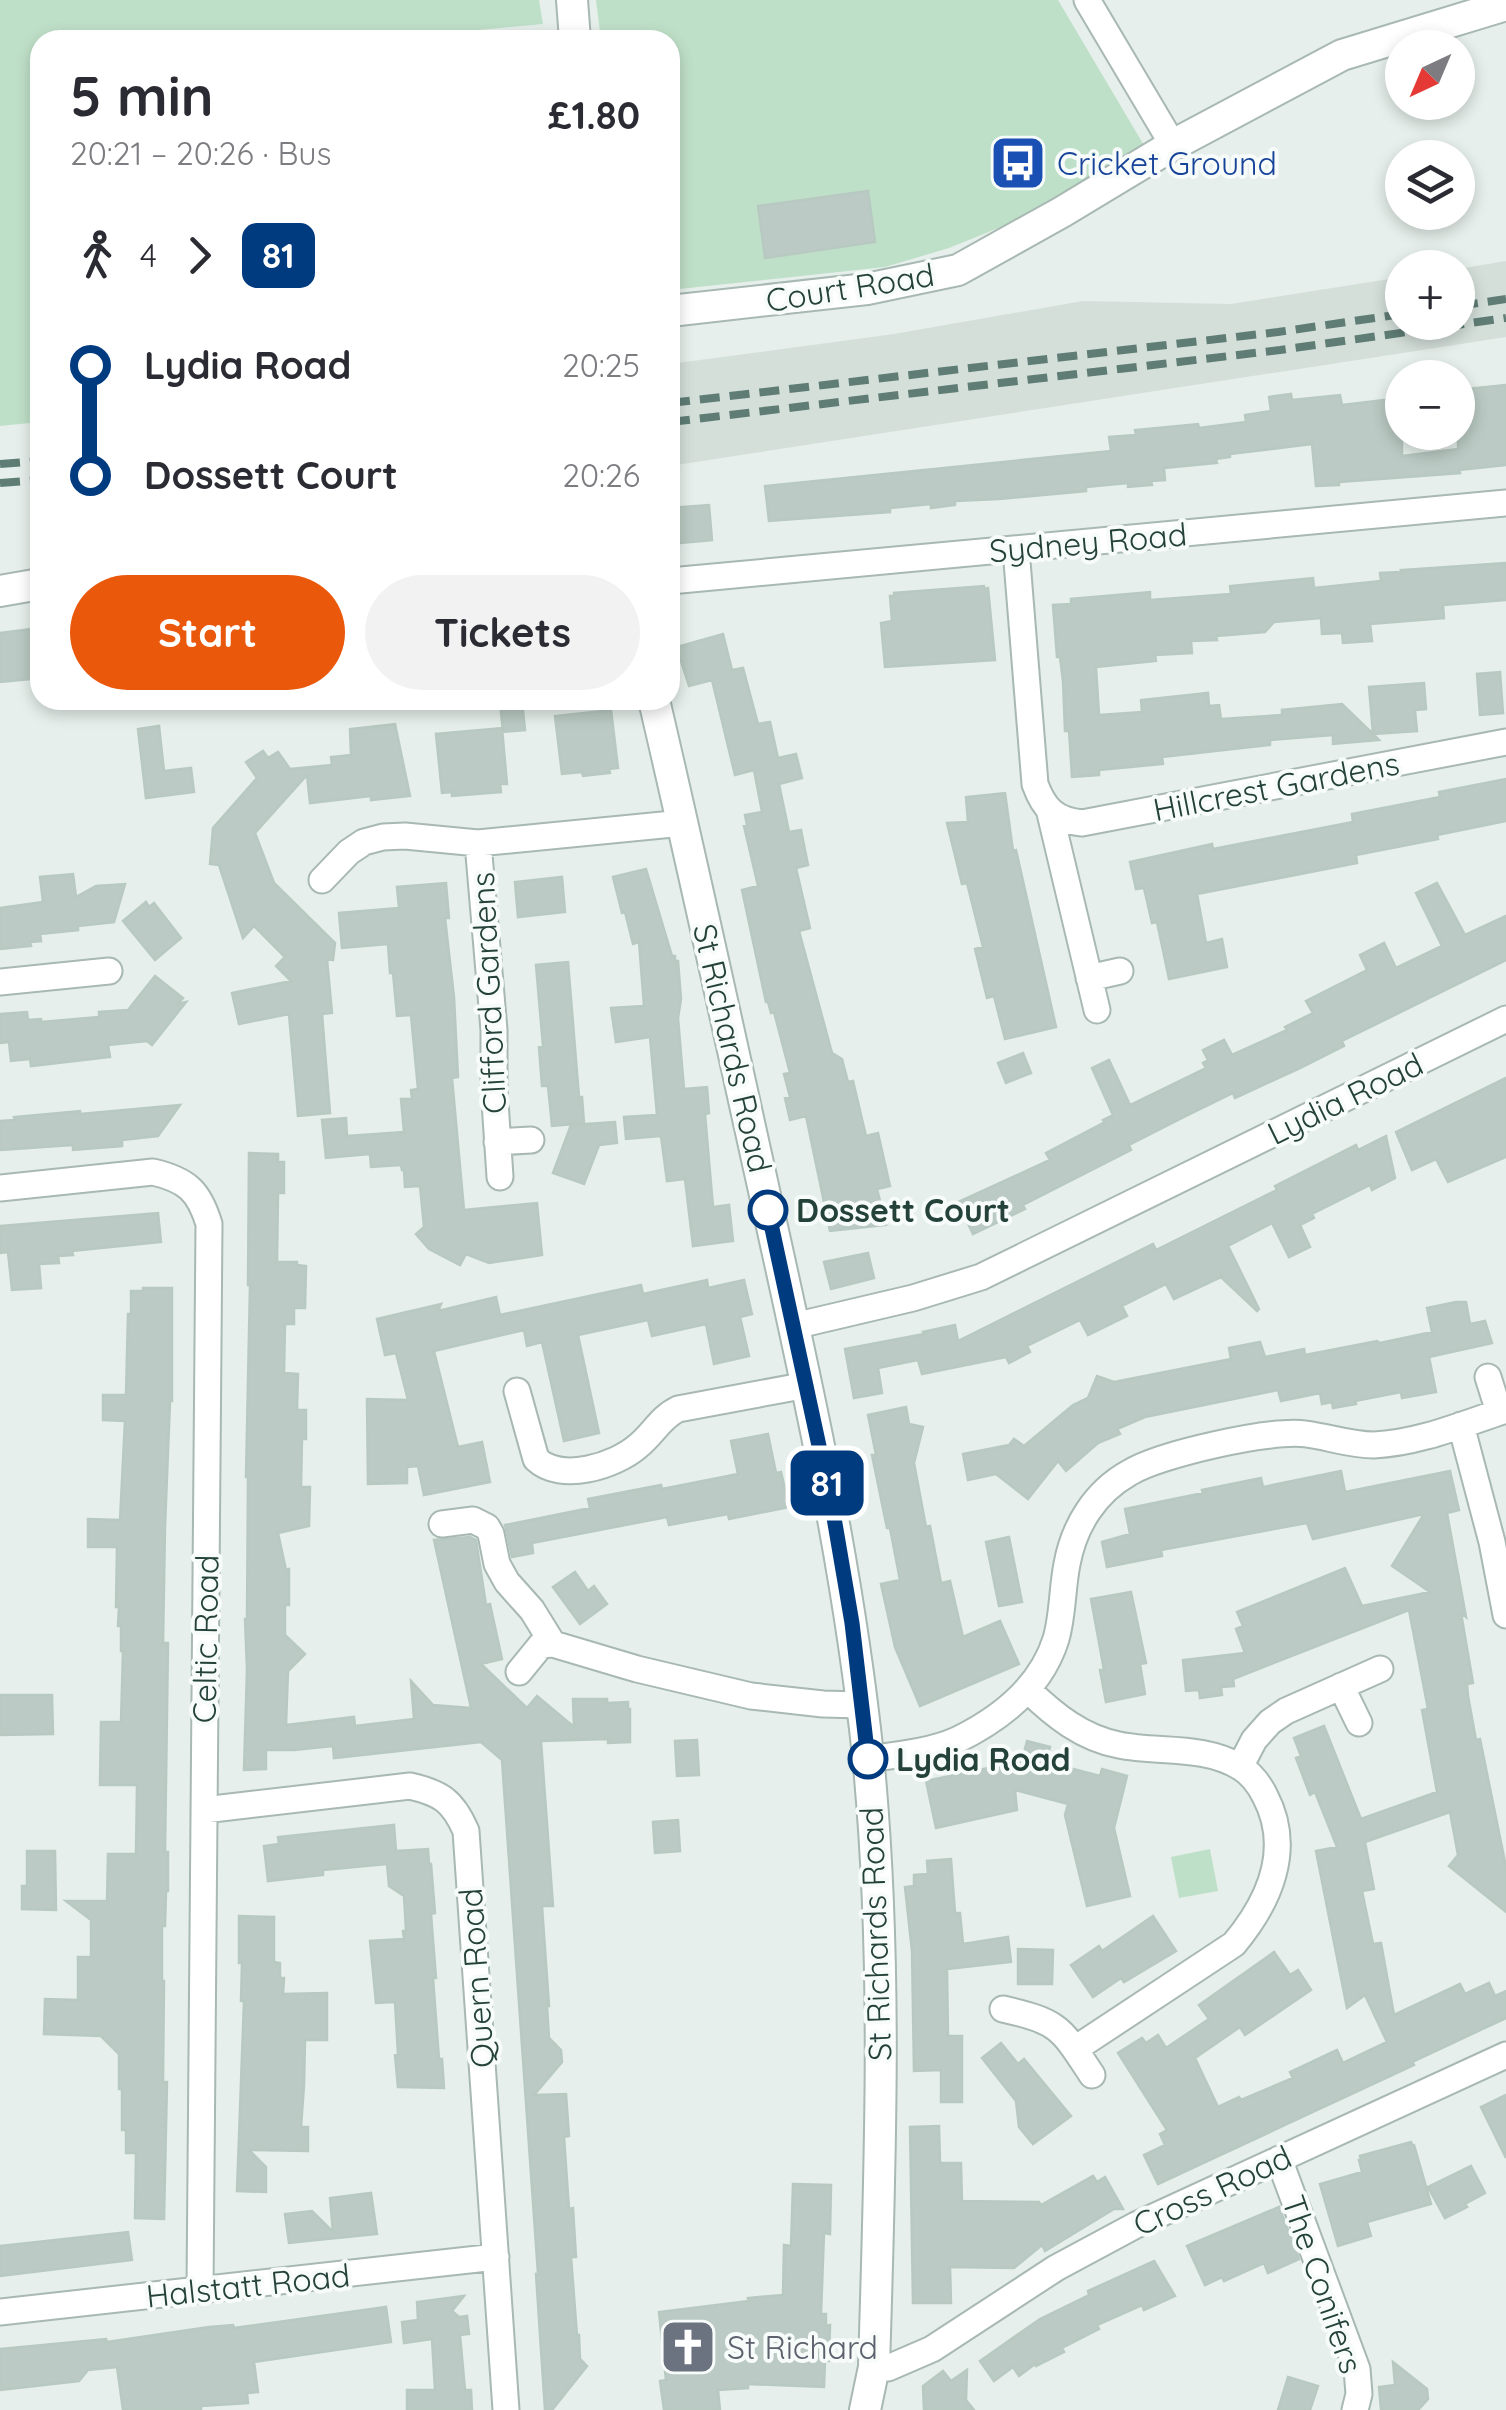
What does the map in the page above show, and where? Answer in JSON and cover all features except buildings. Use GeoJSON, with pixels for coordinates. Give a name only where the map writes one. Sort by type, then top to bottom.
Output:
{"type":"FeatureCollection","features":[{"type":"Feature","properties":{"kind":"street"},"geometry":{"type":"LineString","coordinates":[[572,0],[575,30]]}},
{"type":"Feature","properties":{"kind":"street"},"geometry":{"type":"LineString","coordinates":[[1087,0],[1173,145]]}},
{"type":"Feature","properties":{"kind":"street","name":"Court Road"},"geometry":{"type":"LineString","coordinates":[[680,310],[867,288],[958,270],[1173,145],[1342,54],[1506,5]]}},
{"type":"Feature","properties":{"kind":"street","name":"Sydney Road"},"geometry":{"type":"LineString","coordinates":[[680,580],[1506,503]]}},
{"type":"Feature","properties":{"kind":"street"},"geometry":{"type":"LineString","coordinates":[[1016,549],[1036,784],[1049,809],[1097,1010]]}},
{"type":"Feature","properties":{"kind":"street"},"geometry":{"type":"LineString","coordinates":[[0,592],[30,586]]}},
{"type":"Feature","properties":{"kind":"street","name":"St Richards Road"},"geometry":{"type":"LineString","coordinates":[[656,710],[807,1385],[838,1545],[862,1704],[878,1891],[880,2009],[874,2354],[865,2410]]}},
{"type":"Feature","properties":{"kind":"street","name":"Hillcrest Gardens"},"geometry":{"type":"LineString","coordinates":[[1049,809],[1065,821],[1082,822],[1506,742]]}},
{"type":"Feature","properties":{"kind":"street","name":"Clifford Gardens"},"geometry":{"type":"LineString","coordinates":[[322,880],[349,852],[364,842],[383,837],[478,844],[683,824]]}},
{"type":"Feature","properties":{"kind":"street","name":"Clifford Gardens"},"geometry":{"type":"LineString","coordinates":[[478,844],[494,1030],[500,1177]]}},
{"type":"Feature","properties":{"kind":"street"},"geometry":{"type":"LineString","coordinates":[[0,982],[110,971]]}},
{"type":"Feature","properties":{"kind":"street"},"geometry":{"type":"LineString","coordinates":[[1089,978],[1120,971]]}},
{"type":"Feature","properties":{"kind":"street","name":"Lydia Road"},"geometry":{"type":"LineString","coordinates":[[794,1326],[913,1298],[980,1277],[1506,1018]]}},
{"type":"Feature","properties":{"kind":"street","name":"Clifford Gardens"},"geometry":{"type":"LineString","coordinates":[[497,1142],[531,1140]]}},
{"type":"Feature","properties":{"kind":"street","name":"Celtic Road"},"geometry":{"type":"LineString","coordinates":[[0,1188],[153,1172],[174,1177],[192,1189],[203,1204],[209,1224],[200,2290]]}},
{"type":"Feature","properties":{"kind":"street"},"geometry":{"type":"LineString","coordinates":[[868,1759],[910,1754],[955,1741],[1000,1714],[1028,1690],[1045,1666],[1056,1639],[1068,1562],[1080,1524],[1098,1496],[1129,1472],[1165,1458],[1272,1434],[1304,1434],[1372,1445],[1407,1442],[1503,1411],[1488,1377]]}},
{"type":"Feature","properties":{"kind":"street"},"geometry":{"type":"LineString","coordinates":[[517,1391],[536,1459],[562,1472],[626,1456],[665,1415],[678,1409],[807,1385]]}},
{"type":"Feature","properties":{"kind":"street"},"geometry":{"type":"LineString","coordinates":[[1461,1425],[1499,1540],[1506,1615]]}},
{"type":"Feature","properties":{"kind":"street"},"geometry":{"type":"LineString","coordinates":[[442,1524],[473,1520],[487,1527],[497,1564],[507,1582],[532,1610],[553,1644]]}},
{"type":"Feature","properties":{"kind":"street"},"geometry":{"type":"LineString","coordinates":[[520,1672],[541,1645],[553,1644],[752,1696],[862,1704]]}},
{"type":"Feature","properties":{"kind":"street"},"geometry":{"type":"LineString","coordinates":[[1240,1767],[1254,1740],[1270,1722],[1380,1669]]}},
{"type":"Feature","properties":{"kind":"street"},"geometry":{"type":"LineString","coordinates":[[1341,1686],[1359,1723]]}},
{"type":"Feature","properties":{"kind":"street"},"geometry":{"type":"LineString","coordinates":[[1028,1690],[1074,1730],[1117,1745],[1201,1754],[1240,1767],[1258,1782],[1272,1809],[1278,1840],[1275,1872],[1264,1900],[1234,1944],[1075,2049]]}},
{"type":"Feature","properties":{"kind":"street","name":"Quern Road"},"geometry":{"type":"LineString","coordinates":[[204,1810],[410,1786],[430,1790],[446,1799],[459,1814],[466,1831],[506,2410]]}},
{"type":"Feature","properties":{"kind":"street"},"geometry":{"type":"LineString","coordinates":[[1003,2009],[1035,2016],[1061,2029],[1092,2074]]}},
{"type":"Feature","properties":{"kind":"street","name":"Cross Road"},"geometry":{"type":"LineString","coordinates":[[874,2354],[888,2368],[932,2349],[1098,2244],[1506,2055]]}},
{"type":"Feature","properties":{"kind":"street","name":"The Conifers"},"geometry":{"type":"LineString","coordinates":[[1280,2158],[1357,2369],[1359,2394],[1355,2410]]}},
{"type":"Feature","properties":{"kind":"street","name":"Halstatt Road"},"geometry":{"type":"LineString","coordinates":[[0,2312],[496,2257]]}},
{"type":"Feature","properties":{"kind":"shaded area"},"geometry":{"type":"Polygon","coordinates":[[[1506,261],[1506,337],[680,464],[680,363],[894,334],[1083,301],[1231,304],[1385,280],[1385,340],[1475,340],[1475,266],[1506,261]]]}},
{"type":"Feature","properties":{"kind":"green space"},"geometry":{"type":"Polygon","coordinates":[[[0,0],[539,0],[543,24],[479,30],[30,30],[30,423],[0,426],[0,0]]]}},
{"type":"Feature","properties":{"kind":"green space"},"geometry":{"type":"Polygon","coordinates":[[[596,0],[1058,0],[1145,147],[1048,208],[949,248],[885,267],[680,289],[680,30],[600,30],[596,0]]]}},
{"type":"Feature","properties":{"kind":"green space"},"geometry":{"type":"Polygon","coordinates":[[[1210,1849],[1218,1891],[1179,1898],[1171,1857],[1210,1849]]]}},
{"type":"Feature","properties":{"kind":"railway"},"geometry":{"type":"LineString","coordinates":[[1475,304],[1506,299]]}},
{"type":"Feature","properties":{"kind":"railway"},"geometry":{"type":"LineString","coordinates":[[680,402],[1385,316]]}},
{"type":"Feature","properties":{"kind":"railway"},"geometry":{"type":"LineString","coordinates":[[680,421],[1280,350],[1506,318]]}},
{"type":"Feature","properties":{"kind":"railway"},"geometry":{"type":"LineString","coordinates":[[0,464],[30,462]]}},
{"type":"Feature","properties":{"kind":"railway"},"geometry":{"type":"LineString","coordinates":[[0,483],[30,481]]}},
{"type":"Feature","properties":{"kind":"bus line","name":"81"},"geometry":{"type":"LineString","coordinates":[[768,1210],[832,1506],[852,1623],[868,1759]]}},
{"type":"Feature","properties":{"kind":"place","name":"Cricket Ground"},"geometry":{"type":"Point","coordinates":[1018,163]}},
{"type":"Feature","properties":{"kind":"place","name":"Dossett Court"},"geometry":{"type":"Point","coordinates":[768,1210]}},
{"type":"Feature","properties":{"kind":"place","name":"Lydia Road"},"geometry":{"type":"Point","coordinates":[868,1759]}},
{"type":"Feature","properties":{"kind":"place","name":"St Richard"},"geometry":{"type":"Point","coordinates":[688,2347]}}]}
